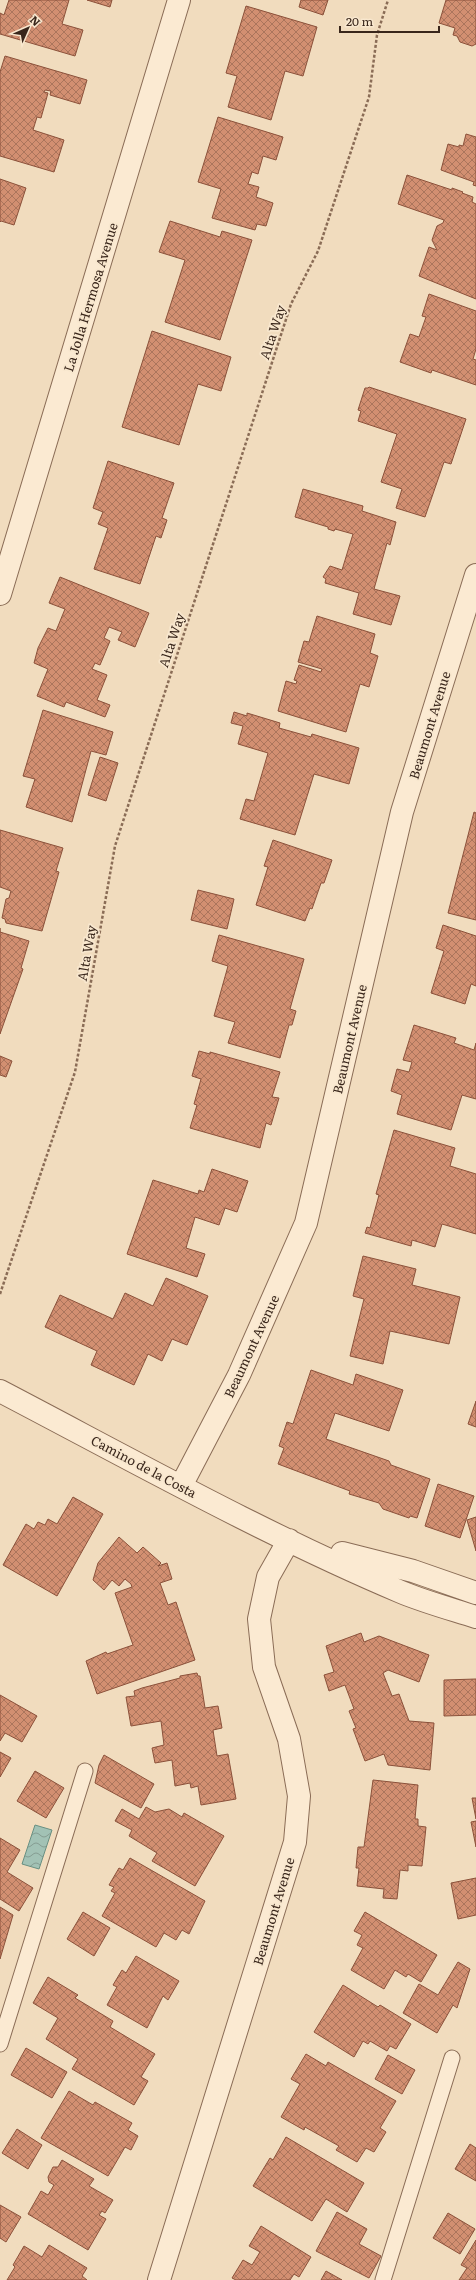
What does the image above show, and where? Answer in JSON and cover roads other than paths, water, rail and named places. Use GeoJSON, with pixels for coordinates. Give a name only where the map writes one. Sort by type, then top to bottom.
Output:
{"type":"FeatureCollection","features":[{"type":"Feature","properties":{"kind":"street","name":"La Jolla Hermosa Avenue"},"geometry":{"type":"LineString","coordinates":[[0,594],[179,0]]}},
{"type":"Feature","properties":{"kind":"street","name":"Beaumont Avenue"},"geometry":{"type":"LineString","coordinates":[[180,1486],[239,1375],[306,1223],[402,812],[476,575]]}},
{"type":"Feature","properties":{"kind":"street","name":"Camino de la Costa"},"geometry":{"type":"LineString","coordinates":[[0,1391],[180,1486],[289,1540],[402,1592],[476,1617]]}},
{"type":"Feature","properties":{"kind":"street","name":"Beaumont Avenue"},"geometry":{"type":"LineString","coordinates":[[159,2280],[294,1842],[299,1796],[289,1739],[264,1667],[258,1619],[268,1577],[289,1540]]}},
{"type":"Feature","properties":{"kind":"street","name":"Camino de la Costa"},"geometry":{"type":"LineString","coordinates":[[289,1540],[413,1571],[476,1593]]}},
{"type":"Feature","properties":{"kind":"lane"},"geometry":{"type":"LineString","coordinates":[[0,2044],[85,1771]]}},
{"type":"Feature","properties":{"kind":"lane"},"geometry":{"type":"LineString","coordinates":[[383,2280],[452,2058]]}},
{"type":"Feature","properties":{"kind":"water"},"geometry":{"type":"Polygon","coordinates":[[[35,1825],[52,1830],[39,1869],[22,1864],[35,1825]]]}}]}
